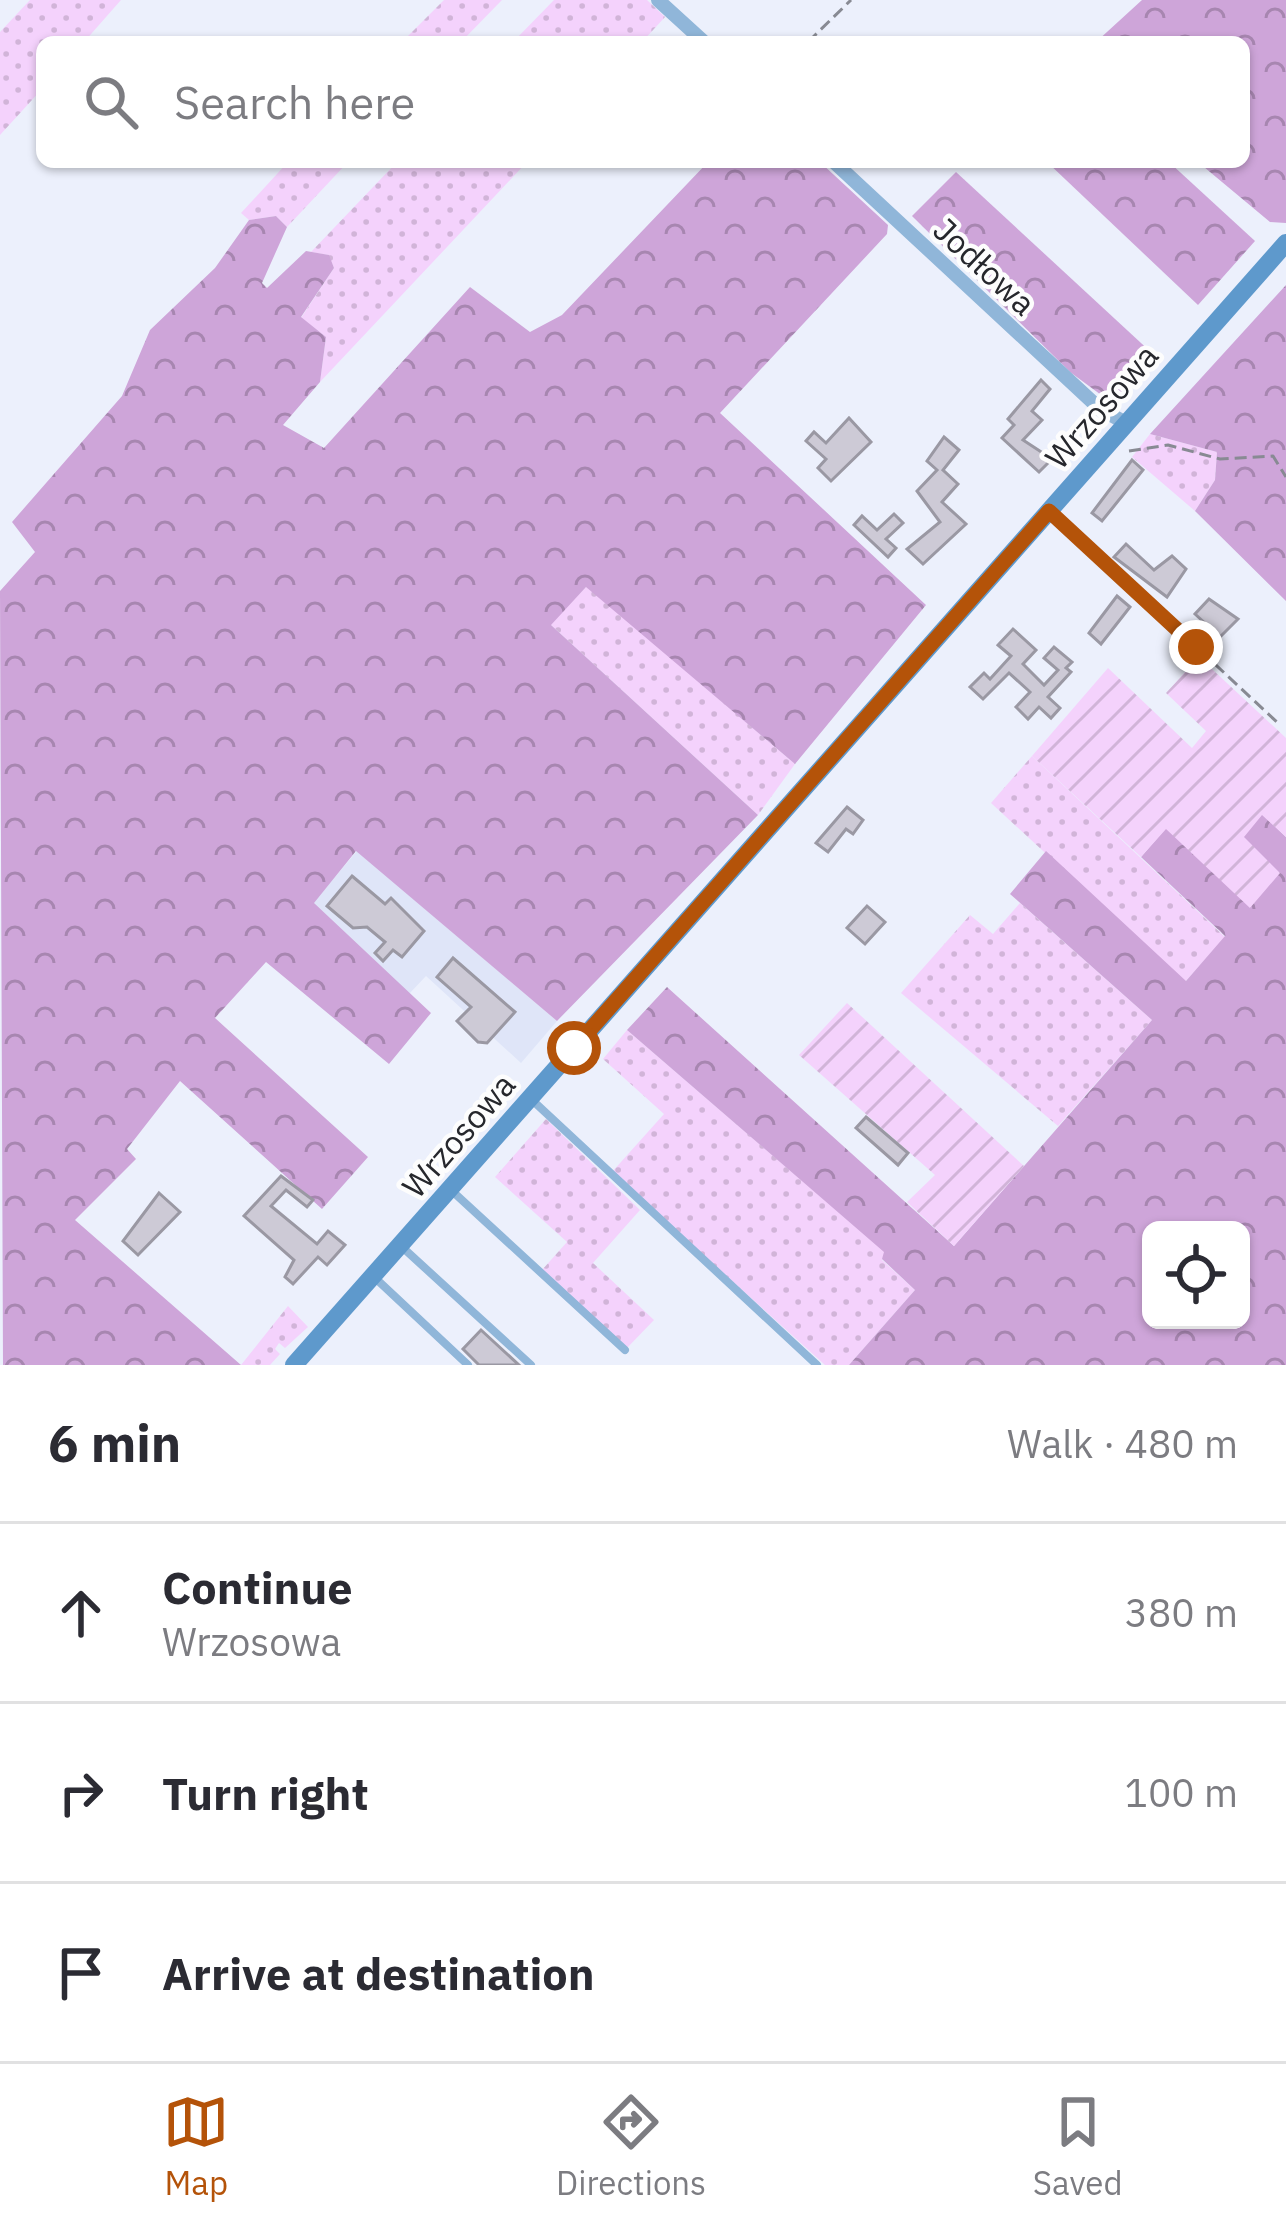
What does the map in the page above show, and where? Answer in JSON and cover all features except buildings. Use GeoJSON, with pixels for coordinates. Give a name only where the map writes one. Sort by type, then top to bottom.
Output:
{"type":"FeatureCollection","features":[{"type":"Feature","properties":{"kind":"main road","name":"Wrzosowa"},"geometry":{"type":"LineString","coordinates":[[294,1365],[1286,243]]}},
{"type":"Feature","properties":{"kind":"street"},"geometry":{"type":"LineString","coordinates":[[658,0],[697,36]]}},
{"type":"Feature","properties":{"kind":"street","name":"Jodłowa"},"geometry":{"type":"LineString","coordinates":[[840,168],[1120,430]]}},
{"type":"Feature","properties":{"kind":"lane"},"geometry":{"type":"LineString","coordinates":[[1049,511],[1196,647]]}},
{"type":"Feature","properties":{"kind":"lane"},"geometry":{"type":"LineString","coordinates":[[530,1098],[817,1365]]}},
{"type":"Feature","properties":{"kind":"lane"},"geometry":{"type":"LineString","coordinates":[[450,1189],[625,1350]]}},
{"type":"Feature","properties":{"kind":"lane"},"geometry":{"type":"LineString","coordinates":[[400,1245],[531,1365]]}},
{"type":"Feature","properties":{"kind":"lane"},"geometry":{"type":"LineString","coordinates":[[373,1276],[467,1365]]}},
{"type":"Feature","properties":{"kind":"path"},"geometry":{"type":"LineString","coordinates":[[814,36],[851,0]]}},
{"type":"Feature","properties":{"kind":"path"},"geometry":{"type":"LineString","coordinates":[[1130,451],[1168,445],[1220,459],[1273,456],[1286,477]]}},
{"type":"Feature","properties":{"kind":"path"},"geometry":{"type":"LineString","coordinates":[[1196,647],[1279,724]]}},
{"type":"Feature","properties":{"kind":"shaded area"},"geometry":{"type":"Polygon","coordinates":[[[30,0],[121,0],[89,36],[36,36],[36,96],[0,135],[0,32],[30,0]]]}},
{"type":"Feature","properties":{"kind":"shaded area"},"geometry":{"type":"Polygon","coordinates":[[[444,0],[502,0],[467,36],[408,36],[444,0]]]}},
{"type":"Feature","properties":{"kind":"shaded area"},"geometry":{"type":"Polygon","coordinates":[[[554,0],[647,0],[665,17],[648,36],[519,36],[554,0]]]}},
{"type":"Feature","properties":{"kind":"shaded area"},"geometry":{"type":"Polygon","coordinates":[[[282,168],[342,168],[287,227],[276,216],[249,220],[241,213],[282,168]]]}},
{"type":"Feature","properties":{"kind":"shaded area"},"geometry":{"type":"Polygon","coordinates":[[[391,168],[521,168],[320,382],[326,337],[301,318],[334,268],[328,255],[311,252],[391,168]]]}},
{"type":"Feature","properties":{"kind":"shaded area"},"geometry":{"type":"Polygon","coordinates":[[[1150,434],[1217,452],[1215,480],[1195,511],[1132,457],[1150,434]]]}},
{"type":"Feature","properties":{"kind":"shaded area"},"geometry":{"type":"Polygon","coordinates":[[[587,586],[795,764],[758,815],[550,624],[587,586]]]}},
{"type":"Feature","properties":{"kind":"shaded area"},"geometry":{"type":"Polygon","coordinates":[[[1199,657],[1286,738],[1286,837],[1262,815],[1244,837],[1280,873],[1250,908],[1166,829],[1141,857],[1032,756],[1108,668],[1192,748],[1206,731],[1166,693],[1199,657]]]}},
{"type":"Feature","properties":{"kind":"shaded area"},"geometry":{"type":"Polygon","coordinates":[[[1032,756],[1225,937],[1185,982],[991,803],[1032,756]]]}},
{"type":"Feature","properties":{"kind":"shaded area"},"geometry":{"type":"Polygon","coordinates":[[[357,851],[557,1021],[521,1063],[426,976],[409,994],[313,903],[357,851]]]}},
{"type":"Feature","properties":{"kind":"shaded area"},"geometry":{"type":"Polygon","coordinates":[[[1020,903],[1152,1020],[1058,1126],[901,993],[970,915],[993,934],[1020,903]]]}},
{"type":"Feature","properties":{"kind":"shaded area"},"geometry":{"type":"Polygon","coordinates":[[[847,1003],[1024,1166],[954,1246],[907,1202],[935,1175],[799,1055],[847,1003]]]}},
{"type":"Feature","properties":{"kind":"shaded area"},"geometry":{"type":"Polygon","coordinates":[[[627,1030],[885,1252],[882,1260],[915,1290],[849,1365],[825,1365],[612,1172],[664,1114],[603,1059],[627,1030]]]}},
{"type":"Feature","properties":{"kind":"shaded area"},"geometry":{"type":"Polygon","coordinates":[[[546,1119],[640,1210],[593,1263],[654,1320],[627,1348],[542,1270],[567,1242],[495,1177],[546,1119]]]}},
{"type":"Feature","properties":{"kind":"shaded area"},"geometry":{"type":"Polygon","coordinates":[[[288,1306],[308,1327],[285,1348],[279,1343],[275,1349],[280,1354],[270,1365],[241,1365],[288,1306]]]}},
{"type":"Feature","properties":{"kind":"green space"},"geometry":{"type":"Polygon","coordinates":[[[1142,0],[1286,0],[1286,223],[1270,222],[1205,168],[1250,168],[1250,36],[1103,36],[1142,0]]]}},
{"type":"Feature","properties":{"kind":"green space"},"geometry":{"type":"Polygon","coordinates":[[[702,168],[826,168],[888,225],[887,234],[720,413],[926,605],[795,764],[586,587],[551,625],[758,815],[557,1021],[356,851],[314,903],[431,1013],[389,1064],[266,962],[215,1018],[368,1157],[322,1209],[180,1081],[127,1149],[136,1159],[75,1220],[241,1365],[3,1365],[0,591],[35,552],[12,522],[122,396],[150,330],[215,268],[249,220],[276,216],[287,227],[262,283],[267,288],[306,251],[329,255],[334,268],[301,317],[326,337],[320,382],[283,425],[324,448],[470,287],[530,332],[562,315],[702,168]]]}},
{"type":"Feature","properties":{"kind":"green space"},"geometry":{"type":"Polygon","coordinates":[[[1053,168],[1176,168],[1255,241],[1198,305],[1053,168]]]}},
{"type":"Feature","properties":{"kind":"green space"},"geometry":{"type":"Polygon","coordinates":[[[956,172],[1154,355],[1112,403],[1070,372],[912,216],[956,172]]]}},
{"type":"Feature","properties":{"kind":"green space"},"geometry":{"type":"Polygon","coordinates":[[[1286,285],[1286,601],[1195,511],[1215,480],[1217,452],[1150,434],[1286,285]]]}},
{"type":"Feature","properties":{"kind":"green space"},"geometry":{"type":"Polygon","coordinates":[[[1262,814],[1286,837],[1286,1365],[849,1365],[915,1290],[882,1259],[884,1252],[627,1030],[667,987],[954,1246],[1152,1020],[1010,894],[1046,851],[1186,981],[1225,936],[1141,857],[1166,828],[1243,837],[1262,814]]]}},
{"type":"Feature","properties":{"kind":"route"},"geometry":{"type":"LineString","coordinates":[[574,1048],[1049,511],[1196,647]]}}]}
